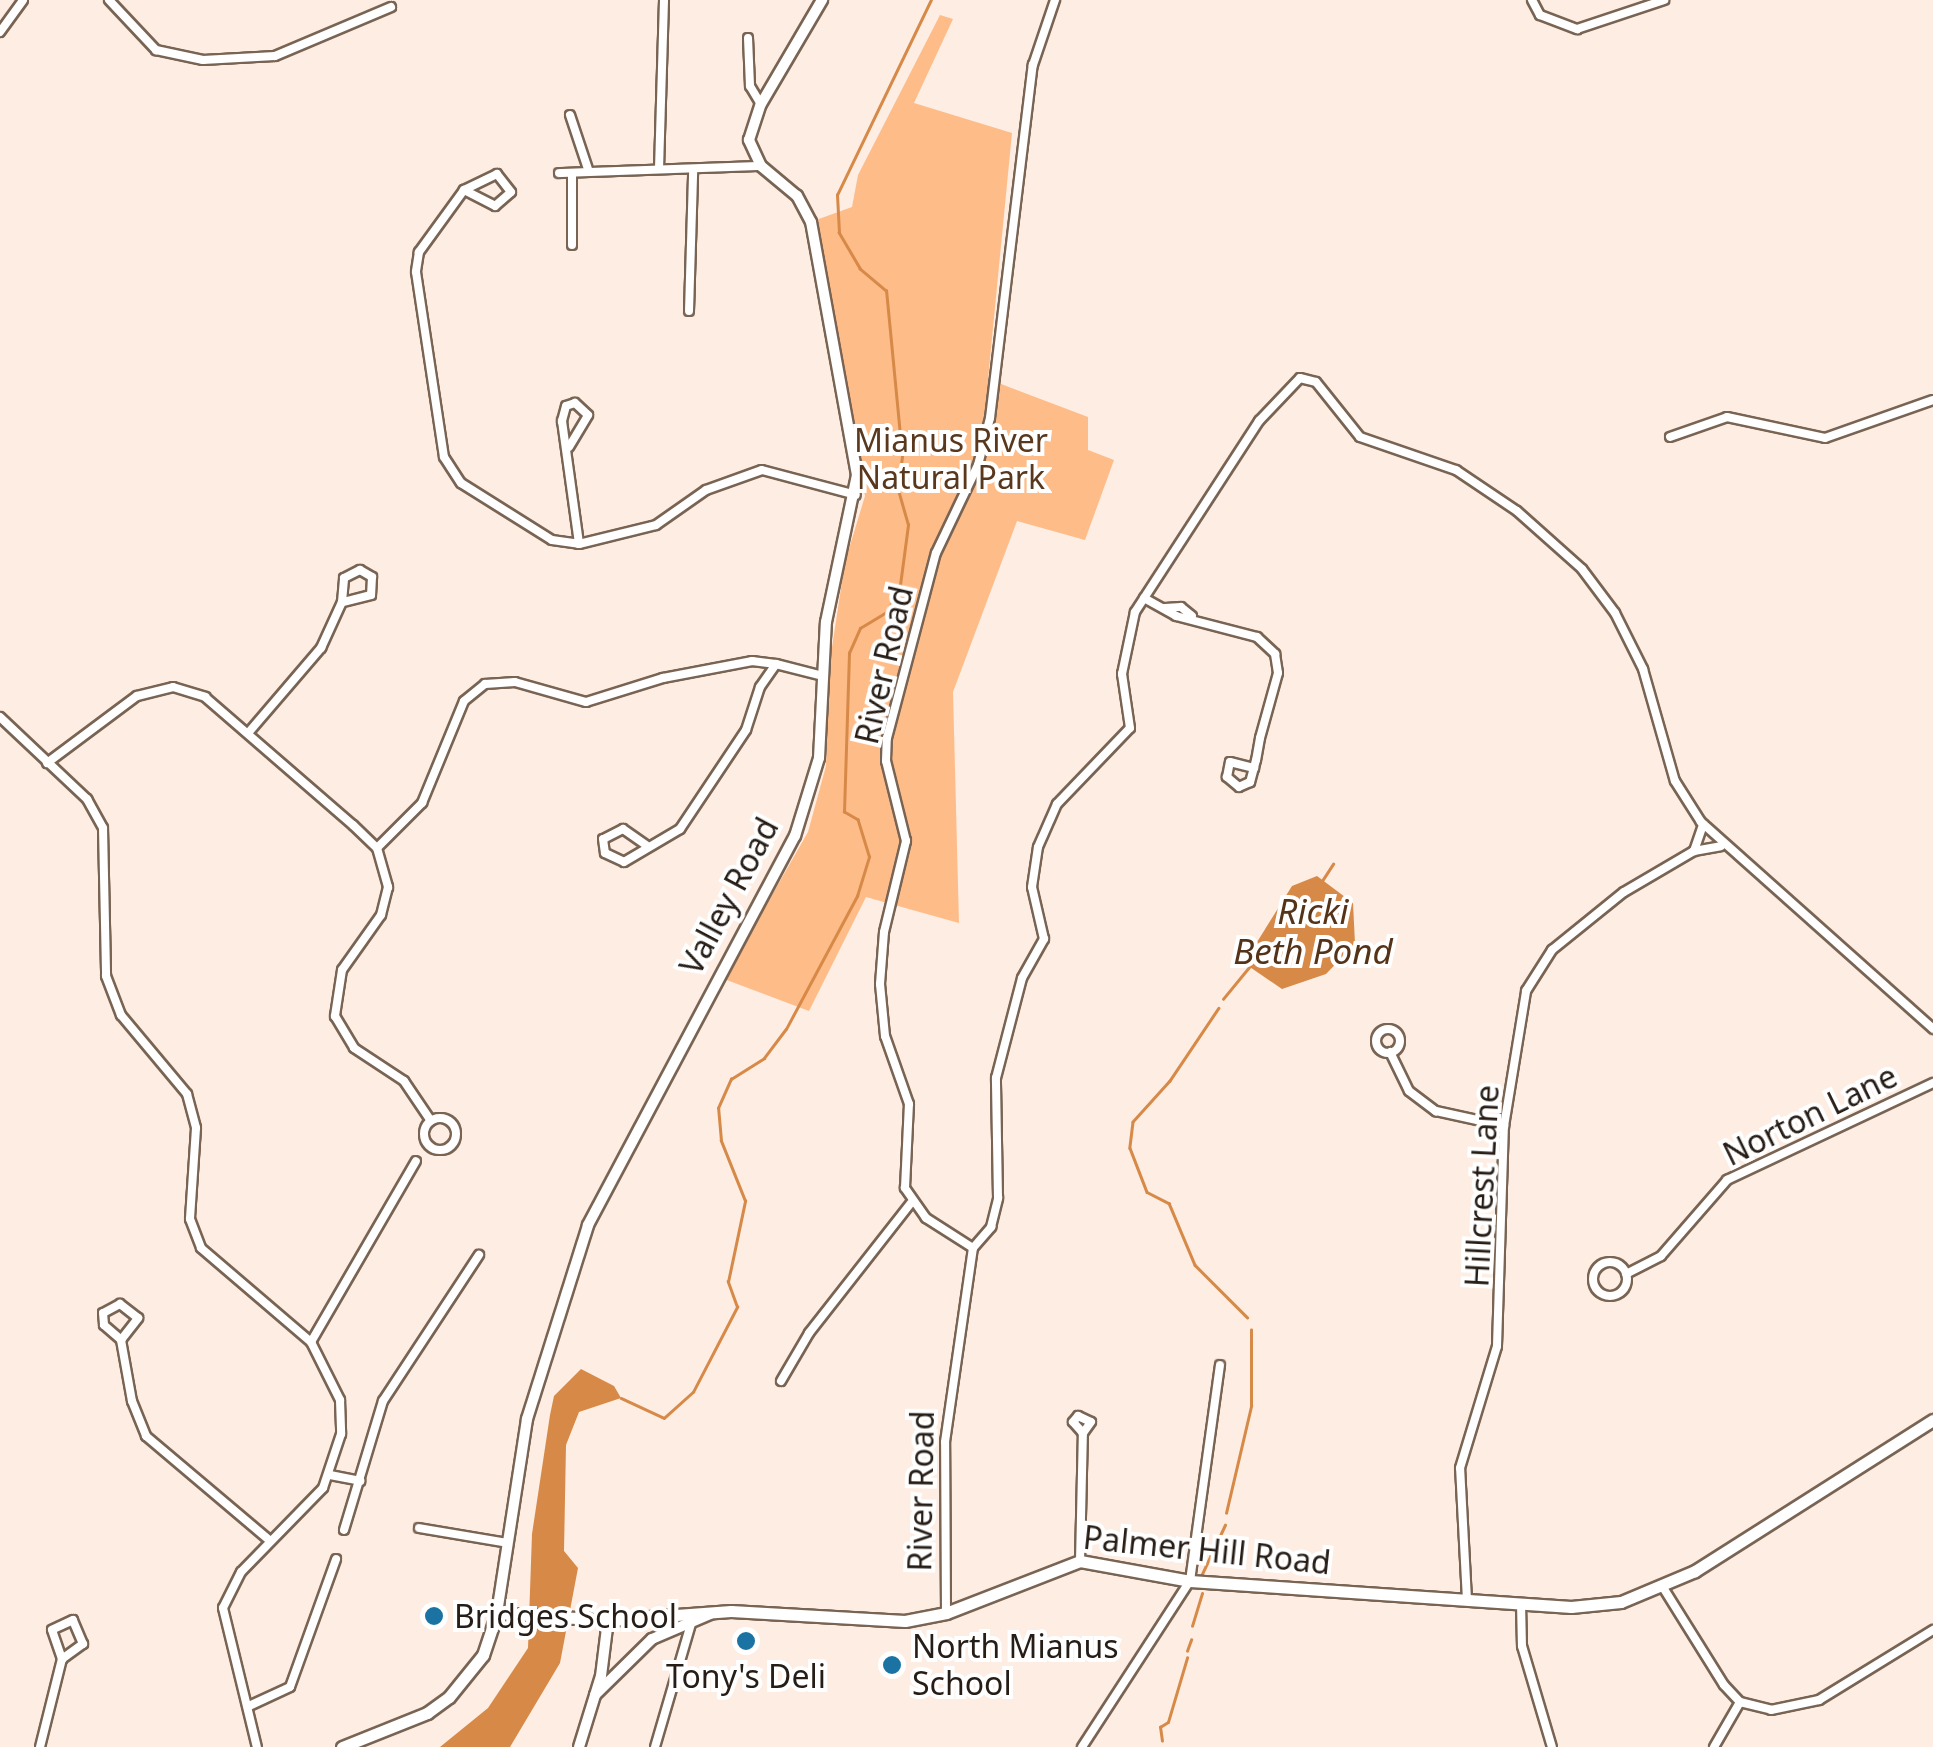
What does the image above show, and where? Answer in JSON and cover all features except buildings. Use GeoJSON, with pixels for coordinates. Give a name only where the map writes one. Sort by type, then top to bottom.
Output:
{"type":"FeatureCollection","features":[{"type":"Feature","properties":{"kind":"main road","name":"Palmer Hill Road"},"geometry":{"type":"LineString","coordinates":[[497,1614],[608,1620],[715,1612],[884,1621],[946,1613],[1080,1562],[1190,1581],[1600,1606],[1664,1589],[1933,1420]]}},
{"type":"Feature","properties":{"kind":"main road","name":"Valley Road"},"geometry":{"type":"LineString","coordinates":[[342,1747],[427,1713],[449,1697],[483,1655],[497,1614]]}},
{"type":"Feature","properties":{"kind":"street"},"geometry":{"type":"LineString","coordinates":[[0,32],[23,0]]}},
{"type":"Feature","properties":{"kind":"street"},"geometry":{"type":"LineString","coordinates":[[109,0],[156,50],[203,60],[275,56],[392,7]]}},
{"type":"Feature","properties":{"kind":"street"},"geometry":{"type":"LineString","coordinates":[[659,170],[664,0]]}},
{"type":"Feature","properties":{"kind":"street","name":"River Road"},"geometry":{"type":"LineString","coordinates":[[911,1203],[904,1173],[909,1104],[885,1036],[880,984],[884,932],[906,841],[886,761],[887,738],[936,553],[978,465],[990,418],[1033,64],[1055,0]]}},
{"type":"Feature","properties":{"kind":"street"},"geometry":{"type":"LineString","coordinates":[[1532,0],[1540,15],[1577,29],[1664,0]]}},
{"type":"Feature","properties":{"kind":"street"},"geometry":{"type":"LineString","coordinates":[[559,173],[693,173],[761,166],[749,140],[761,104],[820,1]]}},
{"type":"Feature","properties":{"kind":"street"},"geometry":{"type":"LineString","coordinates":[[748,38],[750,86],[761,104]]}},
{"type":"Feature","properties":{"kind":"street"},"geometry":{"type":"LineString","coordinates":[[570,115],[588,170]]}},
{"type":"Feature","properties":{"kind":"street","name":"Valley Road"},"geometry":{"type":"LineString","coordinates":[[497,1614],[527,1419],[588,1225],[795,836],[819,758],[832,582],[856,495],[854,449],[811,222],[798,196],[761,166]]}},
{"type":"Feature","properties":{"kind":"street"},"geometry":{"type":"LineString","coordinates":[[689,311],[693,173]]}},
{"type":"Feature","properties":{"kind":"street"},"geometry":{"type":"LineString","coordinates":[[464,190],[494,206],[511,192],[497,174],[464,190],[420,252],[416,272],[444,457],[461,483],[552,540],[580,544],[656,525],[706,490],[762,470],[856,495]]}},
{"type":"Feature","properties":{"kind":"street"},"geometry":{"type":"LineString","coordinates":[[572,174],[572,245]]}},
{"type":"Feature","properties":{"kind":"street"},"geometry":{"type":"LineString","coordinates":[[781,1381],[810,1333],[911,1203],[973,1248],[991,1226],[998,1198],[996,1078],[1022,978],[1045,931],[1033,868],[1057,804],[1130,728],[1123,662],[1144,598],[1276,398],[1306,378],[1360,437],[1456,470],[1517,511],[1582,569],[1614,613],[1643,669],[1675,781],[1703,825],[1722,846],[1933,1030]]}},
{"type":"Feature","properties":{"kind":"street"},"geometry":{"type":"LineString","coordinates":[[1670,437],[1727,416],[1826,438],[1933,400]]}},
{"type":"Feature","properties":{"kind":"street"},"geometry":{"type":"LineString","coordinates":[[570,447],[588,415],[575,403],[562,412],[570,447],[580,544]]}},
{"type":"Feature","properties":{"kind":"street"},"geometry":{"type":"LineString","coordinates":[[249,732],[321,648],[342,602],[344,578],[360,570],[372,577],[371,595],[342,602]]}},
{"type":"Feature","properties":{"kind":"street"},"geometry":{"type":"LineString","coordinates":[[1144,598],[1256,637],[1275,654],[1278,672],[1254,768]]}},
{"type":"Feature","properties":{"kind":"street"},"geometry":{"type":"LineString","coordinates":[[377,848],[422,802],[464,701],[485,684],[515,682],[586,702],[663,678],[752,661],[823,676]]}},
{"type":"Feature","properties":{"kind":"street"},"geometry":{"type":"LineString","coordinates":[[646,845],[622,828],[603,840],[614,862],[680,829],[746,730],[760,687],[776,664]]}},
{"type":"Feature","properties":{"kind":"street"},"geometry":{"type":"LineString","coordinates":[[47,763],[97,721],[155,687],[205,697],[377,848],[388,873],[386,899],[342,970],[333,1010],[354,1048],[404,1082],[431,1121],[452,1124],[456,1138],[450,1148],[428,1145],[424,1131],[431,1121]]}},
{"type":"Feature","properties":{"kind":"street"},"geometry":{"type":"LineString","coordinates":[[0,717],[87,799],[104,828],[106,976],[121,1015],[187,1094],[196,1128],[190,1219],[201,1248],[311,1342],[340,1400],[341,1434],[330,1475],[241,1572],[224,1608],[227,1644],[249,1706],[257,1747]]}},
{"type":"Feature","properties":{"kind":"street"},"geometry":{"type":"LineString","coordinates":[[1694,852],[1703,825]]}},
{"type":"Feature","properties":{"kind":"street","name":"Hillcrest Lane"},"geometry":{"type":"LineString","coordinates":[[1468,1600],[1458,1492],[1464,1447],[1497,1346],[1504,1126],[1526,991],[1540,964],[1624,892],[1694,852],[1722,846]]}},
{"type":"Feature","properties":{"kind":"street"},"geometry":{"type":"LineString","coordinates":[[1390,1052],[1409,1091],[1436,1111],[1504,1126]]}},
{"type":"Feature","properties":{"kind":"street","name":"Norton Lane"},"geometry":{"type":"LineString","coordinates":[[1626,1274],[1661,1256],[1727,1180],[1933,1084]]}},
{"type":"Feature","properties":{"kind":"street"},"geometry":{"type":"LineString","coordinates":[[311,1342],[416,1160]]}},
{"type":"Feature","properties":{"kind":"street","name":"River Road"},"geometry":{"type":"LineString","coordinates":[[946,1613],[945,1442],[973,1248]]}},
{"type":"Feature","properties":{"kind":"street"},"geometry":{"type":"LineString","coordinates":[[344,1530],[382,1402],[479,1255]]}},
{"type":"Feature","properties":{"kind":"street","name":"Norton Lane"},"geometry":{"type":"LineString","coordinates":[[1605,1263],[1626,1274],[1624,1289],[1614,1295],[1602,1294],[1593,1282],[1605,1263]]}},
{"type":"Feature","properties":{"kind":"street"},"geometry":{"type":"LineString","coordinates":[[120,1340],[138,1318],[120,1304],[103,1313],[120,1340],[146,1436],[269,1540]]}},
{"type":"Feature","properties":{"kind":"street"},"geometry":{"type":"LineString","coordinates":[[1082,1747],[1190,1581],[1220,1365]]}},
{"type":"Feature","properties":{"kind":"street"},"geometry":{"type":"LineString","coordinates":[[1080,1562],[1082,1433]]}},
{"type":"Feature","properties":{"kind":"street"},"geometry":{"type":"LineString","coordinates":[[330,1475],[360,1481]]}},
{"type":"Feature","properties":{"kind":"street"},"geometry":{"type":"LineString","coordinates":[[419,1528],[508,1542]]}},
{"type":"Feature","properties":{"kind":"street"},"geometry":{"type":"LineString","coordinates":[[249,1706],[290,1687],[336,1558]]}},
{"type":"Feature","properties":{"kind":"street"},"geometry":{"type":"LineString","coordinates":[[1664,1589],[1708,1664],[1740,1702],[1771,1710],[1802,1708],[1933,1630]]}},
{"type":"Feature","properties":{"kind":"street"},"geometry":{"type":"LineString","coordinates":[[1521,1603],[1522,1646],[1552,1747]]}},
{"type":"Feature","properties":{"kind":"street"},"geometry":{"type":"LineString","coordinates":[[595,1696],[652,1639],[715,1612]]}},
{"type":"Feature","properties":{"kind":"street"},"geometry":{"type":"LineString","coordinates":[[40,1747],[62,1659],[52,1630],[73,1620],[82,1644],[62,1659]]}},
{"type":"Feature","properties":{"kind":"street"},"geometry":{"type":"LineString","coordinates":[[579,1747],[595,1696],[608,1620]]}},
{"type":"Feature","properties":{"kind":"street"},"geometry":{"type":"LineString","coordinates":[[655,1747],[691,1624]]}},
{"type":"Feature","properties":{"kind":"street"},"geometry":{"type":"LineString","coordinates":[[1714,1747],[1740,1702]]}},
{"type":"Feature","properties":{"kind":"green space","name":"Mianus River Natural Park"},"geometry":{"type":"Polygon","coordinates":[[[940,15],[953,19],[914,103],[1012,133],[988,379],[1088,417],[1088,450],[1114,460],[1085,540],[1017,521],[953,692],[959,923],[866,897],[809,1011],[724,979],[808,832],[826,766],[829,667],[845,562],[865,496],[816,220],[852,207],[858,175],[940,15]]]}},
{"type":"Feature","properties":{"kind":"water","name":"Ricki Beth Pond"},"geometry":{"type":"Polygon","coordinates":[[[1317,876],[1353,903],[1355,944],[1326,974],[1282,989],[1244,963],[1292,886],[1317,876]]]}},
{"type":"Feature","properties":{"kind":"water"},"geometry":{"type":"Polygon","coordinates":[[[581,1369],[614,1386],[621,1398],[579,1412],[566,1445],[564,1551],[578,1568],[560,1663],[510,1747],[440,1747],[488,1708],[528,1648],[532,1534],[550,1415],[554,1396],[581,1369]]]}},
{"type":"Feature","properties":{"kind":"waterway"},"geometry":{"type":"LineString","coordinates":[[621,1398],[664,1418],[693,1392],[737,1307],[728,1282],[745,1201],[721,1141],[718,1108],[731,1079],[764,1058],[786,1029],[857,896],[869,857],[858,820],[844,812],[849,653],[860,628],[887,612],[900,585],[908,525],[898,489],[902,456],[886,291],[860,269],[839,233],[837,195],[931,0]]}},
{"type":"Feature","properties":{"kind":"waterway"},"geometry":{"type":"LineString","coordinates":[[1320,884],[1333,864]]}},
{"type":"Feature","properties":{"kind":"waterway"},"geometry":{"type":"LineString","coordinates":[[1223,999],[1250,966]]}},
{"type":"Feature","properties":{"kind":"waterway"},"geometry":{"type":"LineString","coordinates":[[1219,1008],[1170,1081],[1133,1122],[1130,1148],[1147,1192],[1169,1203],[1195,1265],[1247,1317]]}},
{"type":"Feature","properties":{"kind":"waterway"},"geometry":{"type":"LineString","coordinates":[[1226,1513],[1251,1406],[1251,1330]]}},
{"type":"Feature","properties":{"kind":"waterway"},"geometry":{"type":"LineString","coordinates":[[1202,1574],[1225,1525]]}},
{"type":"Feature","properties":{"kind":"waterway"},"geometry":{"type":"LineString","coordinates":[[1192,1626],[1202,1594]]}},
{"type":"Feature","properties":{"kind":"waterway"},"geometry":{"type":"LineString","coordinates":[[1187,1651],[1191,1640]]}},
{"type":"Feature","properties":{"kind":"waterway"},"geometry":{"type":"LineString","coordinates":[[1162,1741],[1160,1727],[1168,1722],[1187,1658]]}},
{"type":"Feature","properties":{"kind":"place","name":"Bridges School"},"geometry":{"type":"Point","coordinates":[434,1616]}},
{"type":"Feature","properties":{"kind":"place","name":"Tony's Deli"},"geometry":{"type":"Point","coordinates":[746,1641]}},
{"type":"Feature","properties":{"kind":"place","name":"North Mianus School"},"geometry":{"type":"Point","coordinates":[892,1665]}}]}
